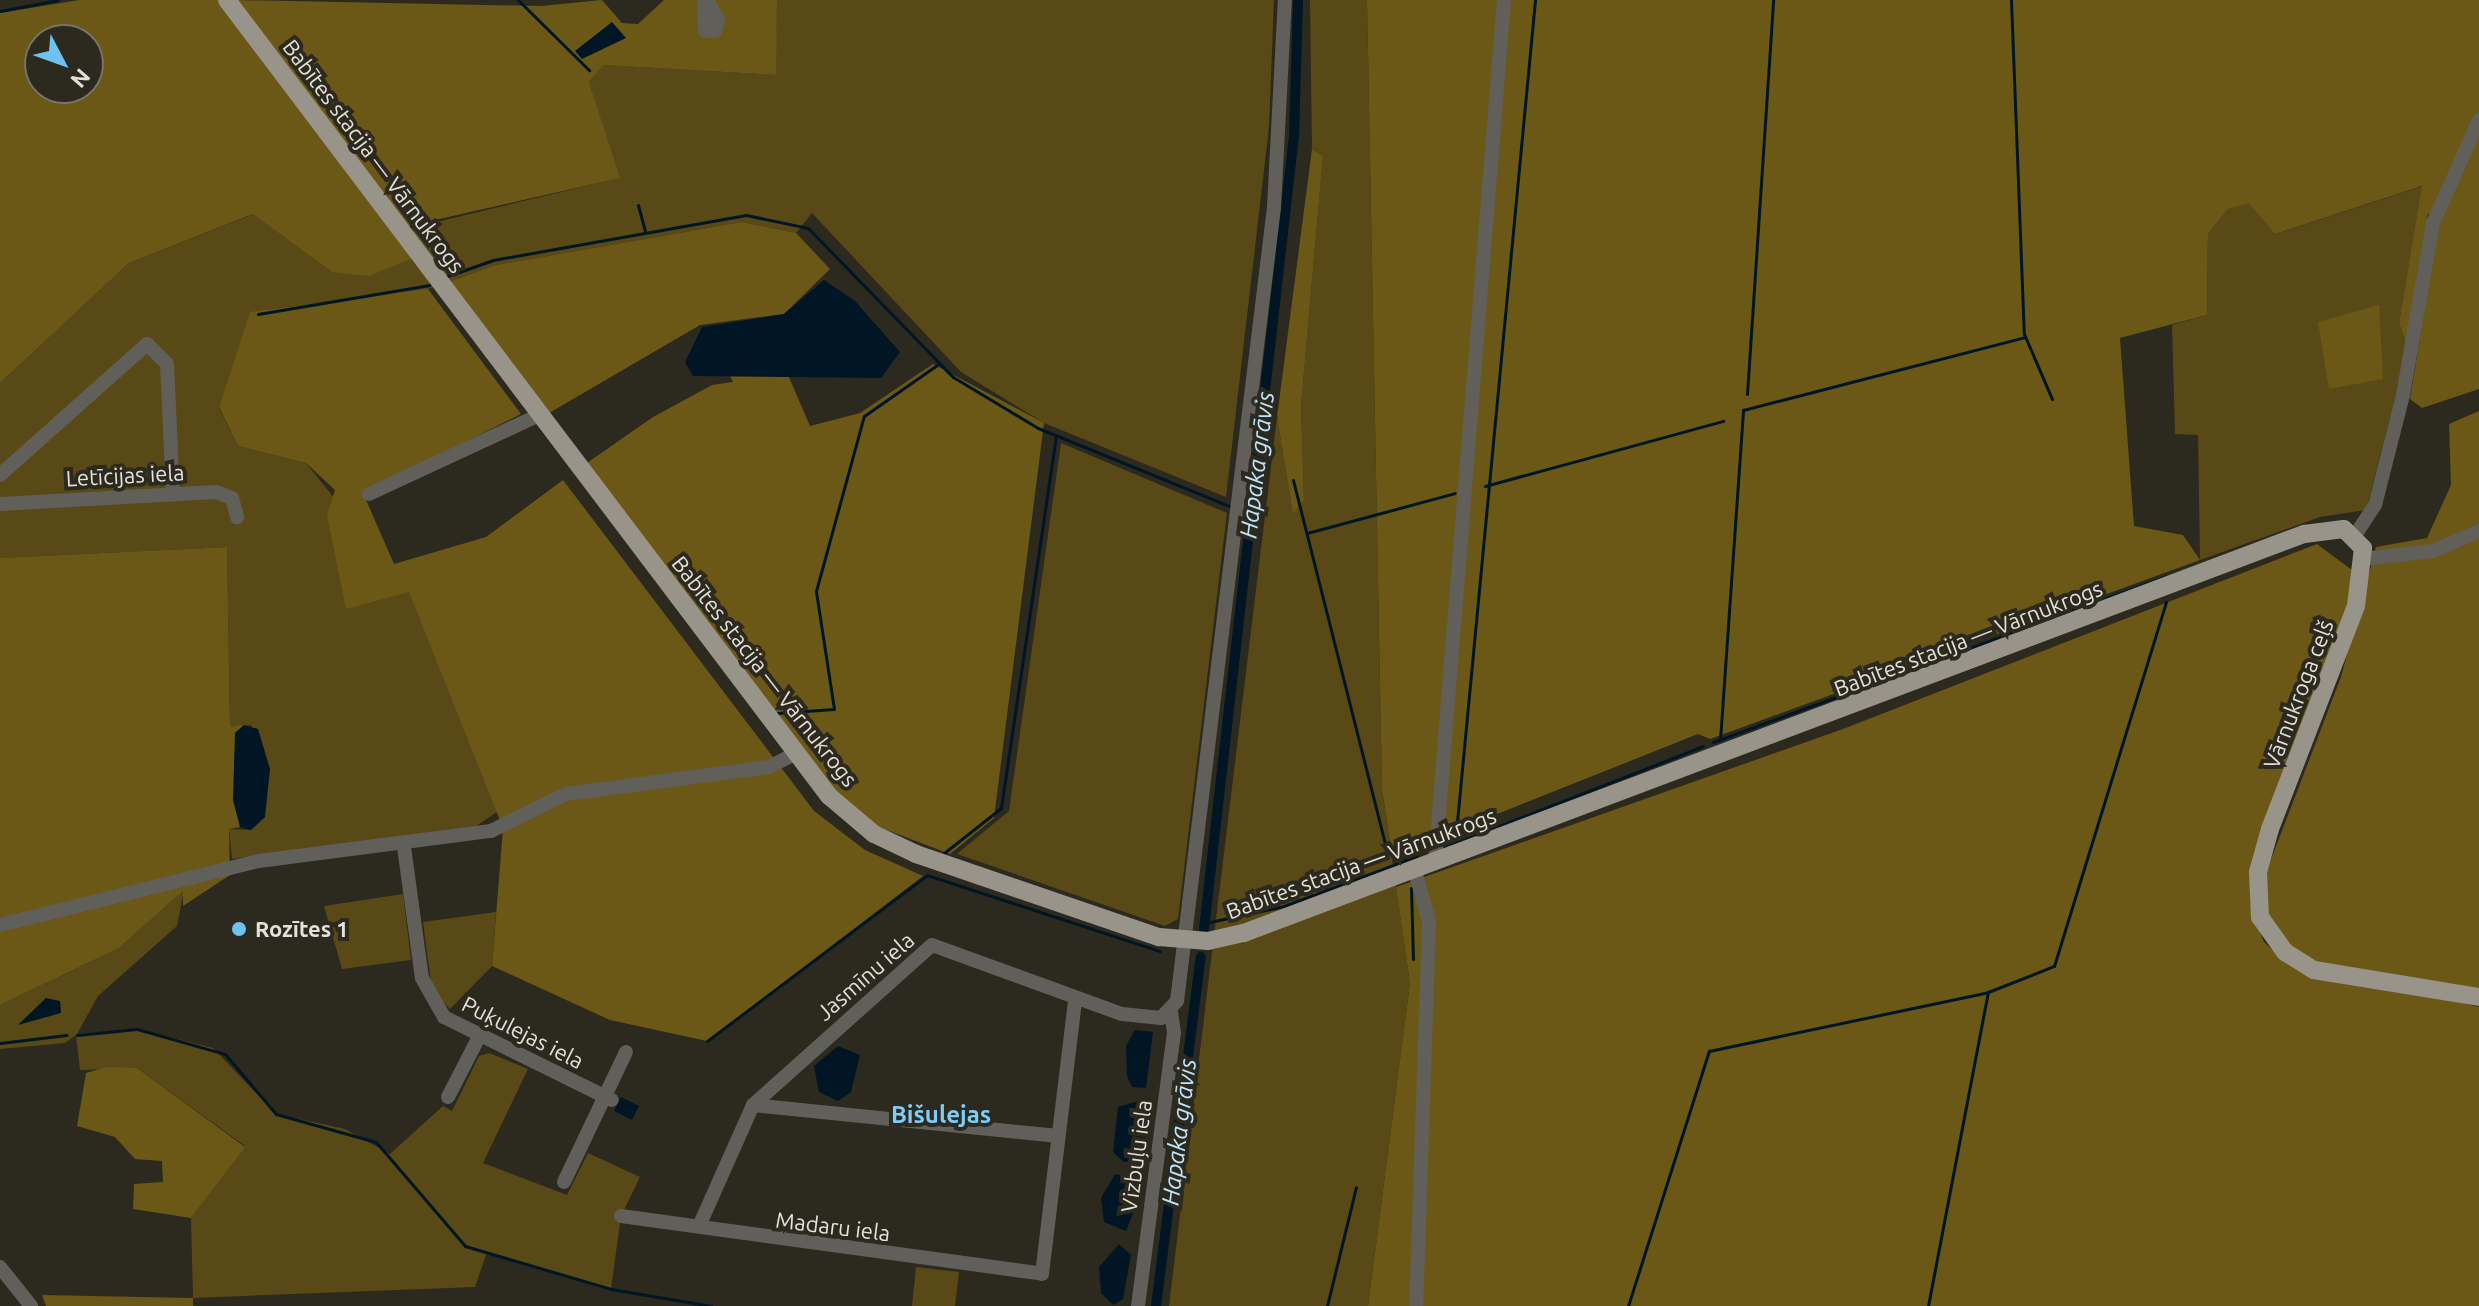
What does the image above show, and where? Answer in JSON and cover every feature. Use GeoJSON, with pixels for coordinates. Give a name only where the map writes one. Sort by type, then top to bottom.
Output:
{"type":"FeatureCollection","features":[{"type":"Feature","properties":{"kind":"main road","name":"Babītes stacija — Vārnukrogs"},"geometry":{"type":"LineString","coordinates":[[227,0],[795,754],[874,834],[1021,892],[1184,942],[1244,933],[1415,871],[2304,534],[2356,534]]}},
{"type":"Feature","properties":{"kind":"main road","name":"Vārnukroga ceļš"},"geometry":{"type":"LineString","coordinates":[[2356,534],[2363,559],[2337,670],[2266,843],[2258,872],[2260,917],[2285,952],[2314,970],[2479,997]]}},
{"type":"Feature","properties":{"kind":"street"},"geometry":{"type":"LineString","coordinates":[[1171,1012],[1184,942],[1274,207],[1285,0]]}},
{"type":"Feature","properties":{"kind":"street"},"geometry":{"type":"LineString","coordinates":[[1435,863],[1504,0]]}},
{"type":"Feature","properties":{"kind":"street"},"geometry":{"type":"LineString","coordinates":[[2356,534],[2375,505],[2406,383],[2433,223],[2479,120]]}},
{"type":"Feature","properties":{"kind":"street"},"geometry":{"type":"LineString","coordinates":[[0,475],[147,344],[167,364],[173,495]]}},
{"type":"Feature","properties":{"kind":"street"},"geometry":{"type":"LineString","coordinates":[[369,494],[539,415]]}},
{"type":"Feature","properties":{"kind":"street","name":"Letīcijas iela"},"geometry":{"type":"LineString","coordinates":[[0,504],[226,494],[237,517]]}},
{"type":"Feature","properties":{"kind":"street"},"geometry":{"type":"LineString","coordinates":[[2363,559],[2433,551],[2479,531]]}},
{"type":"Feature","properties":{"kind":"street"},"geometry":{"type":"LineString","coordinates":[[0,925],[259,861],[404,847],[491,831],[566,794],[769,767],[795,754]]}},
{"type":"Feature","properties":{"kind":"street","name":"Puķulejas iela"},"geometry":{"type":"LineString","coordinates":[[404,847],[429,998],[444,1017],[479,1037],[608,1098]]}},
{"type":"Feature","properties":{"kind":"street"},"geometry":{"type":"LineString","coordinates":[[1415,871],[1429,921],[1416,1306]]}},
{"type":"Feature","properties":{"kind":"street","name":"Jasmīnu iela"},"geometry":{"type":"LineString","coordinates":[[700,1224],[753,1105],[932,945],[1075,1000],[1147,1019],[1171,1012]]}},
{"type":"Feature","properties":{"kind":"street"},"geometry":{"type":"LineString","coordinates":[[753,1105],[788,1105],[1058,1136],[1075,1000]]}},
{"type":"Feature","properties":{"kind":"street","name":"Vizbuļu iela"},"geometry":{"type":"LineString","coordinates":[[1138,1306],[1174,1033],[1171,1012]]}},
{"type":"Feature","properties":{"kind":"street"},"geometry":{"type":"LineString","coordinates":[[448,1097],[479,1037]]}},
{"type":"Feature","properties":{"kind":"street"},"geometry":{"type":"LineString","coordinates":[[564,1182],[608,1098],[626,1052]]}},
{"type":"Feature","properties":{"kind":"street"},"geometry":{"type":"LineString","coordinates":[[780,1080],[788,1105]]}},
{"type":"Feature","properties":{"kind":"street","name":"Madaru iela"},"geometry":{"type":"LineString","coordinates":[[621,1216],[700,1224],[726,1235],[1042,1274],[1058,1136]]}},
{"type":"Feature","properties":{"kind":"street"},"geometry":{"type":"LineString","coordinates":[[0,1267],[31,1306]]}},
{"type":"Feature","properties":{"kind":"shaded area"},"geometry":{"type":"Polygon","coordinates":[[[79,0],[220,0],[413,258],[369,276],[332,272],[253,214],[129,263],[0,383],[0,13],[79,0]]]}},
{"type":"Feature","properties":{"kind":"shaded area"},"geometry":{"type":"Polygon","coordinates":[[[236,0],[541,6],[602,0],[622,23],[638,24],[664,0],[777,0],[776,75],[604,65],[589,82],[620,178],[404,227],[236,0]]]}},
{"type":"Feature","properties":{"kind":"shaded area"},"geometry":{"type":"Polygon","coordinates":[[[777,0],[1274,0],[1269,127],[1226,497],[1044,423],[961,372],[812,213],[796,233],[742,222],[496,265],[425,290],[250,313],[219,408],[238,446],[306,463],[409,591],[497,812],[476,826],[232,859],[229,829],[251,830],[270,769],[251,725],[230,728],[227,547],[0,558],[0,383],[129,263],[254,214],[332,272],[421,255],[412,228],[619,178],[589,82],[604,65],[775,75],[777,0]]]}},
{"type":"Feature","properties":{"kind":"shaded area"},"geometry":{"type":"Polygon","coordinates":[[[1310,0],[1367,0],[1382,789],[1410,983],[1368,1306],[1169,1306],[1277,417],[1293,513],[1304,500],[1301,406],[1323,156],[1312,149],[1310,0]]]}},
{"type":"Feature","properties":{"kind":"shaded area"},"geometry":{"type":"Polygon","coordinates":[[[1367,0],[2479,0],[2479,389],[2422,408],[2410,399],[2440,215],[2428,214],[2408,349],[2399,323],[2422,186],[2275,234],[2249,203],[2228,209],[2208,234],[2207,315],[2120,338],[2134,526],[2183,535],[2200,560],[1710,739],[1698,734],[1392,856],[1382,789],[1367,0]]]}},
{"type":"Feature","properties":{"kind":"shaded area"},"geometry":{"type":"Polygon","coordinates":[[[1312,149],[1323,156],[1301,406],[1304,500],[1293,514],[1277,417],[1312,149]]]}},
{"type":"Feature","properties":{"kind":"shaded area"},"geometry":{"type":"Polygon","coordinates":[[[2423,186],[2399,323],[2408,349],[2366,510],[2320,517],[2200,560],[2198,435],[2175,434],[2172,325],[2207,315],[2208,234],[2228,209],[2249,202],[2276,234],[2423,186]]]}},
{"type":"Feature","properties":{"kind":"shaded area"},"geometry":{"type":"Polygon","coordinates":[[[742,222],[796,233],[830,269],[784,314],[700,325],[544,416],[445,283],[496,265],[742,222]]]}},
{"type":"Feature","properties":{"kind":"shaded area"},"geometry":{"type":"Polygon","coordinates":[[[428,289],[521,414],[363,493],[394,564],[486,537],[563,480],[814,811],[865,850],[923,876],[707,1041],[610,1020],[492,966],[503,828],[409,592],[346,609],[327,515],[335,490],[306,463],[238,446],[219,407],[250,312],[428,289]]]}},
{"type":"Feature","properties":{"kind":"shaded area"},"geometry":{"type":"Polygon","coordinates":[[[2379,305],[2383,379],[2329,389],[2318,322],[2379,305]]]}},
{"type":"Feature","properties":{"kind":"shaded area"},"geometry":{"type":"Polygon","coordinates":[[[933,364],[1044,423],[994,818],[950,854],[879,827],[833,792],[584,465],[653,417],[712,385],[733,382],[730,376],[788,375],[810,426],[860,413],[933,364]]]}},
{"type":"Feature","properties":{"kind":"shaded area"},"geometry":{"type":"Polygon","coordinates":[[[2479,411],[2479,992],[2315,966],[2289,951],[2264,916],[2265,875],[2341,677],[2376,547],[2427,538],[2451,485],[2449,424],[2479,411]]]}},
{"type":"Feature","properties":{"kind":"shaded area"},"geometry":{"type":"Polygon","coordinates":[[[1061,443],[1227,513],[1178,919],[1165,926],[957,854],[1009,811],[1061,443]]]}},
{"type":"Feature","properties":{"kind":"shaded area"},"geometry":{"type":"Polygon","coordinates":[[[2317,544],[2352,570],[2349,606],[2264,828],[2253,914],[2264,942],[2287,963],[2479,1007],[2479,1306],[1368,1306],[1410,983],[1396,887],[1843,729],[2317,544]]]}},
{"type":"Feature","properties":{"kind":"shaded area"},"geometry":{"type":"Polygon","coordinates":[[[227,547],[230,727],[244,725],[235,733],[240,827],[229,829],[230,875],[183,906],[183,891],[119,948],[0,1005],[0,558],[227,547]]]}},
{"type":"Feature","properties":{"kind":"shaded area"},"geometry":{"type":"Polygon","coordinates":[[[184,890],[177,926],[98,996],[77,1034],[137,1029],[213,1048],[276,1114],[345,1129],[390,1154],[443,1106],[452,1111],[479,1056],[489,1053],[528,1069],[483,1163],[567,1195],[588,1153],[640,1177],[621,1216],[611,1289],[487,1252],[475,1287],[193,1298],[191,1218],[245,1146],[137,1068],[80,1070],[76,1035],[65,1043],[0,1049],[0,1005],[119,948],[184,890]]]}},
{"type":"Feature","properties":{"kind":"shaded area"},"geometry":{"type":"Polygon","coordinates":[[[403,894],[411,960],[342,969],[324,906],[403,894]]]}},
{"type":"Feature","properties":{"kind":"shaded area"},"geometry":{"type":"Polygon","coordinates":[[[496,912],[492,966],[450,1009],[432,990],[423,922],[496,912]]]}},
{"type":"Feature","properties":{"kind":"shaded area"},"geometry":{"type":"Polygon","coordinates":[[[107,1067],[137,1068],[245,1147],[191,1218],[133,1209],[134,1184],[163,1182],[162,1161],[135,1159],[115,1137],[77,1126],[86,1073],[107,1067]]]}},
{"type":"Feature","properties":{"kind":"shaded area"},"geometry":{"type":"Polygon","coordinates":[[[916,1267],[959,1272],[955,1306],[912,1306],[916,1267]]]}},
{"type":"Feature","properties":{"kind":"shaded area"},"geometry":{"type":"Polygon","coordinates":[[[42,1295],[193,1298],[193,1306],[46,1306],[42,1295]]]}},
{"type":"Feature","properties":{"kind":"water"},"geometry":{"type":"Polygon","coordinates":[[[612,22],[626,38],[582,59],[575,51],[612,22]]]}},
{"type":"Feature","properties":{"kind":"water"},"geometry":{"type":"Polygon","coordinates":[[[824,280],[855,301],[900,352],[881,378],[693,376],[685,362],[702,327],[784,314],[824,280]]]}},
{"type":"Feature","properties":{"kind":"water"},"geometry":{"type":"Polygon","coordinates":[[[244,725],[258,729],[270,769],[265,817],[251,830],[240,827],[233,800],[235,733],[244,725]]]}},
{"type":"Feature","properties":{"kind":"water"},"geometry":{"type":"Polygon","coordinates":[[[46,998],[60,1001],[61,1013],[18,1025],[46,998]]]}},
{"type":"Feature","properties":{"kind":"water"},"geometry":{"type":"Polygon","coordinates":[[[1135,1030],[1153,1032],[1146,1088],[1132,1087],[1127,1076],[1126,1046],[1135,1030]]]}},
{"type":"Feature","properties":{"kind":"water"},"geometry":{"type":"Polygon","coordinates":[[[838,1046],[860,1055],[851,1092],[838,1101],[819,1092],[814,1066],[838,1046]]]}},
{"type":"Feature","properties":{"kind":"water"},"geometry":{"type":"Polygon","coordinates":[[[621,1097],[639,1106],[632,1120],[614,1111],[621,1097]]]}},
{"type":"Feature","properties":{"kind":"water"},"geometry":{"type":"Polygon","coordinates":[[[1142,1100],[1149,1109],[1145,1150],[1141,1161],[1124,1162],[1113,1152],[1118,1107],[1142,1100]]]}},
{"type":"Feature","properties":{"kind":"water"},"geometry":{"type":"Polygon","coordinates":[[[1115,1174],[1137,1179],[1141,1193],[1126,1231],[1104,1222],[1101,1198],[1115,1174]]]}},
{"type":"Feature","properties":{"kind":"water"},"geometry":{"type":"Polygon","coordinates":[[[1119,1244],[1131,1255],[1123,1299],[1113,1305],[1101,1293],[1099,1267],[1119,1244]]]}},
{"type":"Feature","properties":{"kind":"waterway"},"geometry":{"type":"LineString","coordinates":[[0,11],[58,0]]}},
{"type":"Feature","properties":{"kind":"waterway"},"geometry":{"type":"LineString","coordinates":[[518,0],[589,70]]}},
{"type":"Feature","properties":{"kind":"waterway","name":"Hapaka grāvis"},"geometry":{"type":"LineString","coordinates":[[1204,929],[1294,136],[1298,0]]}},
{"type":"Feature","properties":{"kind":"waterway"},"geometry":{"type":"LineString","coordinates":[[1455,843],[1535,0]]}},
{"type":"Feature","properties":{"kind":"waterway"},"geometry":{"type":"LineString","coordinates":[[1747,394],[1773,0]]}},
{"type":"Feature","properties":{"kind":"waterway"},"geometry":{"type":"LineString","coordinates":[[2011,0],[2024,334],[2052,399]]}},
{"type":"Feature","properties":{"kind":"waterway"},"geometry":{"type":"LineString","coordinates":[[638,205],[645,231]]}},
{"type":"Feature","properties":{"kind":"waterway"},"geometry":{"type":"LineString","coordinates":[[445,277],[493,260],[746,215],[808,228],[953,377],[1038,428],[1232,507]]}},
{"type":"Feature","properties":{"kind":"waterway"},"geometry":{"type":"LineString","coordinates":[[258,314],[430,285]]}},
{"type":"Feature","properties":{"kind":"waterway"},"geometry":{"type":"LineString","coordinates":[[1720,740],[1743,410],[2025,337]]}},
{"type":"Feature","properties":{"kind":"waterway"},"geometry":{"type":"LineString","coordinates":[[777,713],[834,709],[816,591],[864,416],[937,365]]}},
{"type":"Feature","properties":{"kind":"waterway"},"geometry":{"type":"LineString","coordinates":[[1485,486],[1723,421]]}},
{"type":"Feature","properties":{"kind":"waterway"},"geometry":{"type":"LineString","coordinates":[[944,853],[1001,808],[1056,436]]}},
{"type":"Feature","properties":{"kind":"waterway"},"geometry":{"type":"LineString","coordinates":[[1293,480],[1385,844]]}},
{"type":"Feature","properties":{"kind":"waterway"},"geometry":{"type":"LineString","coordinates":[[1307,533],[1455,493]]}},
{"type":"Feature","properties":{"kind":"waterway","name":"Hapaka grāvis"},"geometry":{"type":"LineString","coordinates":[[1242,512],[1253,517]]}},
{"type":"Feature","properties":{"kind":"waterway"},"geometry":{"type":"LineString","coordinates":[[1713,742],[2166,576]]}},
{"type":"Feature","properties":{"kind":"waterway"},"geometry":{"type":"LineString","coordinates":[[1628,1306],[1709,1051],[1988,992],[2054,966],[2166,602]]}},
{"type":"Feature","properties":{"kind":"waterway"},"geometry":{"type":"LineString","coordinates":[[1443,848],[1703,746]]}},
{"type":"Feature","properties":{"kind":"waterway"},"geometry":{"type":"LineString","coordinates":[[1205,923],[1284,906],[1417,856]]}},
{"type":"Feature","properties":{"kind":"waterway"},"geometry":{"type":"LineString","coordinates":[[707,1041],[927,875],[1160,951]]}},
{"type":"Feature","properties":{"kind":"waterway"},"geometry":{"type":"LineString","coordinates":[[1411,888],[1413,959]]}},
{"type":"Feature","properties":{"kind":"waterway","name":"Hapaka grāvis"},"geometry":{"type":"LineString","coordinates":[[1156,1306],[1201,957]]}},
{"type":"Feature","properties":{"kind":"waterway"},"geometry":{"type":"LineString","coordinates":[[1928,1306],[1988,992]]}},
{"type":"Feature","properties":{"kind":"waterway"},"geometry":{"type":"LineString","coordinates":[[77,1035],[137,1029],[225,1054],[276,1114],[376,1142],[465,1246],[611,1289],[712,1306]]}},
{"type":"Feature","properties":{"kind":"waterway"},"geometry":{"type":"LineString","coordinates":[[0,1043],[67,1035]]}},
{"type":"Feature","properties":{"kind":"waterway"},"geometry":{"type":"LineString","coordinates":[[1327,1306],[1356,1187]]}},
{"type":"Feature","properties":{"kind":"place","name":"Rozītes 1"},"geometry":{"type":"Point","coordinates":[239,929]}},
{"type":"Feature","properties":{"kind":"district","name":"Bišulejas"},"geometry":{"type":"Point","coordinates":[941,1115]}}]}
